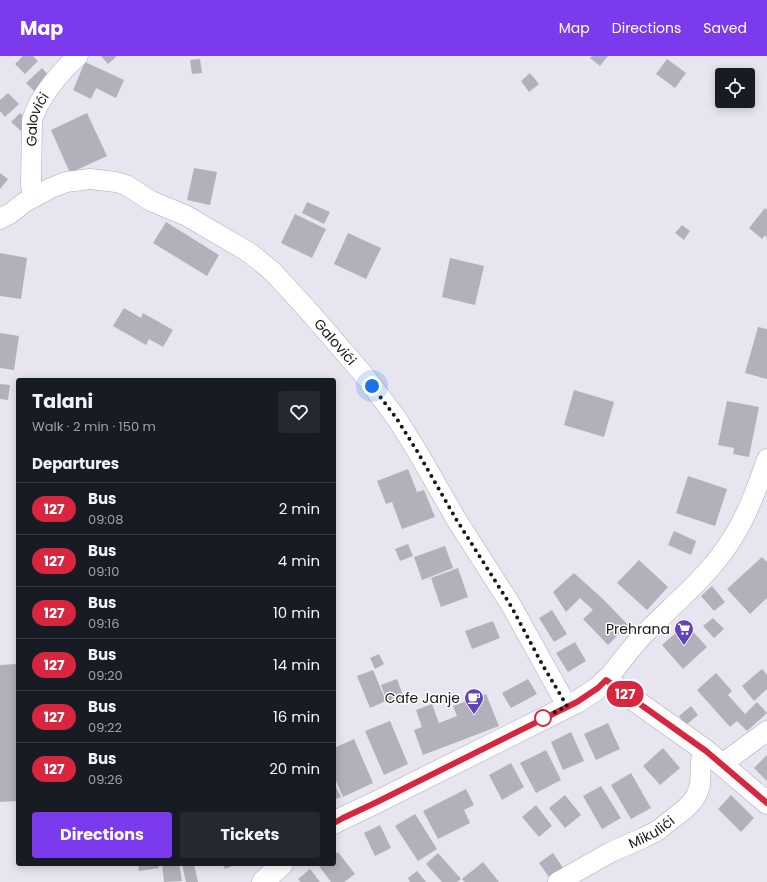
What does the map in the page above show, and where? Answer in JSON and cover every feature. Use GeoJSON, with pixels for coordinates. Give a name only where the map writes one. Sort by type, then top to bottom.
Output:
{"type":"FeatureCollection","features":[{"type":"Feature","properties":{"kind":"street","name":"Galovići"},"geometry":{"type":"LineString","coordinates":[[34,197],[31,185],[32,120],[35,110],[71,62],[78,56]]}},
{"type":"Feature","properties":{"kind":"street","name":"Galovići"},"geometry":{"type":"LineString","coordinates":[[0,219],[11,213],[25,202],[66,182],[90,179],[116,182],[126,185],[151,201],[187,216],[250,253],[273,272],[364,375],[397,419],[456,519],[511,606],[542,664],[567,706]]}},
{"type":"Feature","properties":{"kind":"street"},"geometry":{"type":"LineString","coordinates":[[336,822],[589,695],[598,688],[643,636],[707,571],[722,552],[734,535],[745,515],[767,459]]}},
{"type":"Feature","properties":{"kind":"street"},"geometry":{"type":"LineString","coordinates":[[606,680],[714,758],[767,803]]}},
{"type":"Feature","properties":{"kind":"street"},"geometry":{"type":"LineString","coordinates":[[714,758],[767,731]]}},
{"type":"Feature","properties":{"kind":"street","name":"Mikulići"},"geometry":{"type":"LineString","coordinates":[[558,882],[611,852],[657,831],[685,809],[697,794],[700,785],[701,761],[714,758]]}},
{"type":"Feature","properties":{"kind":"street"},"geometry":{"type":"LineString","coordinates":[[263,882],[280,866]]}},
{"type":"Feature","properties":{"kind":"building"},"geometry":{"type":"Polygon","coordinates":[[[23,56],[33,56],[38,61],[25,74],[15,64],[23,56]]]}},
{"type":"Feature","properties":{"kind":"building"},"geometry":{"type":"Polygon","coordinates":[[[101,56],[117,56],[108,64],[101,56]]]}},
{"type":"Feature","properties":{"kind":"building"},"geometry":{"type":"Polygon","coordinates":[[[592,56],[608,56],[600,66],[590,58],[592,56]]]}},
{"type":"Feature","properties":{"kind":"building"},"geometry":{"type":"Polygon","coordinates":[[[200,59],[202,73],[192,74],[190,60],[200,59]]]}},
{"type":"Feature","properties":{"kind":"building"},"geometry":{"type":"Polygon","coordinates":[[[667,59],[686,73],[675,88],[656,74],[667,59]]]}},
{"type":"Feature","properties":{"kind":"building"},"geometry":{"type":"Polygon","coordinates":[[[85,62],[124,80],[116,98],[96,88],[91,99],[73,90],[85,62]]]}},
{"type":"Feature","properties":{"kind":"building"},"geometry":{"type":"Polygon","coordinates":[[[42,68],[52,79],[37,94],[26,83],[42,68]]]}},
{"type":"Feature","properties":{"kind":"building"},"geometry":{"type":"Polygon","coordinates":[[[530,73],[539,84],[529,92],[521,81],[530,73]]]}},
{"type":"Feature","properties":{"kind":"building"},"geometry":{"type":"Polygon","coordinates":[[[8,93],[19,104],[5,117],[0,111],[0,100],[8,93]]]}},
{"type":"Feature","properties":{"kind":"building"},"geometry":{"type":"Polygon","coordinates":[[[20,113],[30,122],[21,131],[11,122],[20,113]]]}},
{"type":"Feature","properties":{"kind":"building"},"geometry":{"type":"Polygon","coordinates":[[[87,113],[107,156],[70,173],[51,130],[87,113]]]}},
{"type":"Feature","properties":{"kind":"building"},"geometry":{"type":"Polygon","coordinates":[[[194,168],[217,172],[210,205],[187,200],[194,168]]]}},
{"type":"Feature","properties":{"kind":"building"},"geometry":{"type":"Polygon","coordinates":[[[0,173],[8,179],[0,189],[0,173]]]}},
{"type":"Feature","properties":{"kind":"building"},"geometry":{"type":"Polygon","coordinates":[[[307,202],[330,212],[324,224],[302,213],[307,202]]]}},
{"type":"Feature","properties":{"kind":"building"},"geometry":{"type":"Polygon","coordinates":[[[765,208],[767,210],[767,238],[765,235],[762,239],[749,228],[765,208]]]}},
{"type":"Feature","properties":{"kind":"building"},"geometry":{"type":"Polygon","coordinates":[[[295,214],[326,229],[312,258],[281,243],[295,214]]]}},
{"type":"Feature","properties":{"kind":"building"},"geometry":{"type":"Polygon","coordinates":[[[166,222],[219,255],[207,276],[153,243],[166,222]]]}},
{"type":"Feature","properties":{"kind":"building"},"geometry":{"type":"Polygon","coordinates":[[[682,225],[690,231],[684,240],[675,233],[682,225]]]}},
{"type":"Feature","properties":{"kind":"building"},"geometry":{"type":"Polygon","coordinates":[[[348,233],[381,248],[366,279],[334,264],[348,233]]]}},
{"type":"Feature","properties":{"kind":"building"},"geometry":{"type":"Polygon","coordinates":[[[0,253],[27,258],[21,299],[0,296],[0,253]]]}},
{"type":"Feature","properties":{"kind":"building"},"geometry":{"type":"Polygon","coordinates":[[[450,258],[484,266],[475,305],[442,297],[450,258]]]}},
{"type":"Feature","properties":{"kind":"building"},"geometry":{"type":"Polygon","coordinates":[[[124,308],[141,318],[143,313],[173,330],[163,347],[149,339],[146,345],[113,326],[124,308]]]}},
{"type":"Feature","properties":{"kind":"building"},"geometry":{"type":"Polygon","coordinates":[[[758,327],[767,329],[767,379],[745,373],[758,327]]]}},
{"type":"Feature","properties":{"kind":"building"},"geometry":{"type":"Polygon","coordinates":[[[0,333],[19,336],[14,370],[0,368],[0,333]]]}},
{"type":"Feature","properties":{"kind":"building"},"geometry":{"type":"Polygon","coordinates":[[[0,384],[10,385],[8,400],[0,399],[0,384]]]}},
{"type":"Feature","properties":{"kind":"building"},"geometry":{"type":"Polygon","coordinates":[[[574,390],[614,402],[604,437],[564,425],[574,390]]]}},
{"type":"Feature","properties":{"kind":"building"},"geometry":{"type":"Polygon","coordinates":[[[727,401],[759,407],[749,457],[733,454],[734,448],[718,445],[727,401]]]}},
{"type":"Feature","properties":{"kind":"building"},"geometry":{"type":"Polygon","coordinates":[[[408,469],[417,492],[424,490],[435,517],[402,529],[392,502],[386,504],[377,481],[408,469]]]}},
{"type":"Feature","properties":{"kind":"building"},"geometry":{"type":"Polygon","coordinates":[[[688,476],[727,489],[715,526],[676,513],[688,476]]]}},
{"type":"Feature","properties":{"kind":"building"},"geometry":{"type":"Polygon","coordinates":[[[674,531],[696,541],[691,555],[668,545],[674,531]]]}},
{"type":"Feature","properties":{"kind":"building"},"geometry":{"type":"Polygon","coordinates":[[[408,544],[413,556],[400,561],[395,549],[408,544]]]}},
{"type":"Feature","properties":{"kind":"building"},"geometry":{"type":"Polygon","coordinates":[[[445,546],[453,568],[422,580],[414,557],[445,546]]]}},
{"type":"Feature","properties":{"kind":"building"},"geometry":{"type":"Polygon","coordinates":[[[762,557],[767,562],[767,598],[750,614],[727,589],[762,557]]]}},
{"type":"Feature","properties":{"kind":"building"},"geometry":{"type":"Polygon","coordinates":[[[639,560],[668,587],[647,610],[617,583],[639,560]]]}},
{"type":"Feature","properties":{"kind":"building"},"geometry":{"type":"Polygon","coordinates":[[[458,568],[468,597],[441,607],[431,578],[458,568]]]}},
{"type":"Feature","properties":{"kind":"building"},"geometry":{"type":"Polygon","coordinates":[[[574,573],[604,600],[628,625],[608,645],[583,619],[593,610],[580,598],[566,612],[553,592],[574,573]]]}},
{"type":"Feature","properties":{"kind":"building"},"geometry":{"type":"Polygon","coordinates":[[[712,586],[725,602],[714,611],[701,596],[712,586]]]}},
{"type":"Feature","properties":{"kind":"building"},"geometry":{"type":"Polygon","coordinates":[[[552,610],[567,634],[554,642],[539,618],[552,610]]]}},
{"type":"Feature","properties":{"kind":"building"},"geometry":{"type":"Polygon","coordinates":[[[713,618],[724,629],[714,638],[703,626],[713,618]]]}},
{"type":"Feature","properties":{"kind":"building"},"geometry":{"type":"Polygon","coordinates":[[[493,621],[500,638],[472,649],[465,631],[493,621]]]}},
{"type":"Feature","properties":{"kind":"building"},"geometry":{"type":"Polygon","coordinates":[[[686,624],[707,647],[683,669],[662,645],[686,624]]]}},
{"type":"Feature","properties":{"kind":"building"},"geometry":{"type":"Polygon","coordinates":[[[575,642],[586,661],[568,672],[556,653],[575,642]]]}},
{"type":"Feature","properties":{"kind":"building"},"geometry":{"type":"Polygon","coordinates":[[[379,654],[384,664],[375,669],[370,658],[379,654]]]}},
{"type":"Feature","properties":{"kind":"building"},"geometry":{"type":"Polygon","coordinates":[[[16,664],[16,801],[0,802],[0,665],[16,664]]]}},
{"type":"Feature","properties":{"kind":"building"},"geometry":{"type":"Polygon","coordinates":[[[762,669],[767,675],[767,689],[754,701],[742,686],[762,669]]]}},
{"type":"Feature","properties":{"kind":"building"},"geometry":{"type":"Polygon","coordinates":[[[373,670],[386,701],[370,708],[357,676],[373,670]]]}},
{"type":"Feature","properties":{"kind":"building"},"geometry":{"type":"Polygon","coordinates":[[[716,673],[732,691],[728,695],[745,714],[757,702],[767,713],[747,731],[737,721],[730,727],[697,690],[716,673]]]}},
{"type":"Feature","properties":{"kind":"building"},"geometry":{"type":"Polygon","coordinates":[[[397,679],[404,698],[388,704],[381,685],[397,679]]]}},
{"type":"Feature","properties":{"kind":"building"},"geometry":{"type":"Polygon","coordinates":[[[528,679],[537,694],[511,708],[502,693],[528,679]]]}},
{"type":"Feature","properties":{"kind":"building"},"geometry":{"type":"Polygon","coordinates":[[[486,694],[499,726],[423,755],[414,730],[422,727],[416,710],[432,704],[439,723],[457,716],[453,706],[486,694]]]}},
{"type":"Feature","properties":{"kind":"building"},"geometry":{"type":"Polygon","coordinates":[[[691,706],[698,715],[686,725],[679,716],[691,706]]]}},
{"type":"Feature","properties":{"kind":"building"},"geometry":{"type":"Polygon","coordinates":[[[390,721],[408,764],[384,775],[365,731],[390,721]]]}},
{"type":"Feature","properties":{"kind":"building"},"geometry":{"type":"Polygon","coordinates":[[[608,723],[620,749],[596,760],[584,734],[608,723]]]}},
{"type":"Feature","properties":{"kind":"building"},"geometry":{"type":"Polygon","coordinates":[[[571,732],[584,761],[563,770],[551,742],[571,732]]]}},
{"type":"Feature","properties":{"kind":"building"},"geometry":{"type":"Polygon","coordinates":[[[354,739],[373,783],[343,797],[336,781],[336,747],[354,739]]]}},
{"type":"Feature","properties":{"kind":"building"},"geometry":{"type":"Polygon","coordinates":[[[663,748],[680,768],[660,785],[643,766],[663,748]]]}},
{"type":"Feature","properties":{"kind":"building"},"geometry":{"type":"Polygon","coordinates":[[[546,750],[561,780],[536,793],[520,763],[546,750]]]}},
{"type":"Feature","properties":{"kind":"building"},"geometry":{"type":"Polygon","coordinates":[[[767,755],[767,781],[754,768],[767,755]]]}},
{"type":"Feature","properties":{"kind":"building"},"geometry":{"type":"Polygon","coordinates":[[[511,763],[524,787],[502,800],[489,775],[511,763]]]}},
{"type":"Feature","properties":{"kind":"building"},"geometry":{"type":"Polygon","coordinates":[[[631,773],[651,808],[631,819],[611,785],[631,773]]]}},
{"type":"Feature","properties":{"kind":"building"},"geometry":{"type":"Polygon","coordinates":[[[601,786],[621,818],[602,829],[583,796],[601,786]]]}},
{"type":"Feature","properties":{"kind":"building"},"geometry":{"type":"Polygon","coordinates":[[[336,787],[341,797],[336,799],[336,787]]]}},
{"type":"Feature","properties":{"kind":"building"},"geometry":{"type":"Polygon","coordinates":[[[466,789],[474,805],[464,810],[470,823],[438,839],[423,811],[466,789]]]}},
{"type":"Feature","properties":{"kind":"building"},"geometry":{"type":"Polygon","coordinates":[[[565,795],[581,815],[565,828],[549,808],[565,795]]]}},
{"type":"Feature","properties":{"kind":"building"},"geometry":{"type":"Polygon","coordinates":[[[731,795],[754,818],[741,832],[718,809],[731,795]]]}},
{"type":"Feature","properties":{"kind":"building"},"geometry":{"type":"Polygon","coordinates":[[[536,805],[552,826],[539,837],[522,817],[536,805]]]}},
{"type":"Feature","properties":{"kind":"building"},"geometry":{"type":"Polygon","coordinates":[[[415,814],[437,849],[418,861],[395,826],[415,814]]]}},
{"type":"Feature","properties":{"kind":"building"},"geometry":{"type":"Polygon","coordinates":[[[380,825],[391,848],[375,856],[364,833],[380,825]]]}},
{"type":"Feature","properties":{"kind":"building"},"geometry":{"type":"Polygon","coordinates":[[[338,852],[355,874],[344,882],[331,882],[319,866],[336,866],[336,854],[338,852]]]}},
{"type":"Feature","properties":{"kind":"building"},"geometry":{"type":"Polygon","coordinates":[[[438,853],[461,879],[457,882],[442,882],[426,864],[438,853]]]}},
{"type":"Feature","properties":{"kind":"building"},"geometry":{"type":"Polygon","coordinates":[[[553,853],[563,868],[549,877],[539,863],[553,853]]]}},
{"type":"Feature","properties":{"kind":"building"},"geometry":{"type":"Polygon","coordinates":[[[483,862],[499,882],[465,882],[462,879],[483,862]]]}},
{"type":"Feature","properties":{"kind":"building"},"geometry":{"type":"Polygon","coordinates":[[[138,866],[158,866],[159,868],[139,871],[138,866]]]}},
{"type":"Feature","properties":{"kind":"building"},"geometry":{"type":"Polygon","coordinates":[[[162,866],[179,866],[182,881],[164,882],[162,866]]]}},
{"type":"Feature","properties":{"kind":"building"},"geometry":{"type":"Polygon","coordinates":[[[182,866],[194,866],[198,882],[186,882],[182,866]]]}},
{"type":"Feature","properties":{"kind":"building"},"geometry":{"type":"Polygon","coordinates":[[[224,866],[232,866],[225,869],[224,866]]]}},
{"type":"Feature","properties":{"kind":"building"},"geometry":{"type":"Polygon","coordinates":[[[310,869],[320,882],[301,882],[298,879],[310,869]]]}},
{"type":"Feature","properties":{"kind":"building"},"geometry":{"type":"Polygon","coordinates":[[[417,871],[426,882],[410,882],[408,878],[417,871]]]}},
{"type":"Feature","properties":{"kind":"bus line","name":"127"},"geometry":{"type":"LineString","coordinates":[[336,822],[577,702],[589,695],[606,680],[706,751],[767,803]]}},
{"type":"Feature","properties":{"kind":"place","name":"Prehrana"},"geometry":{"type":"Point","coordinates":[684,646]}},
{"type":"Feature","properties":{"kind":"place","name":"Cafe Janje"},"geometry":{"type":"Point","coordinates":[474,715]}},
{"type":"Feature","properties":{"kind":"route"},"geometry":{"type":"LineString","coordinates":[[372,386],[397,419],[417,451],[456,519],[511,606],[542,664],[567,706],[540,720],[543,718]]}}]}
